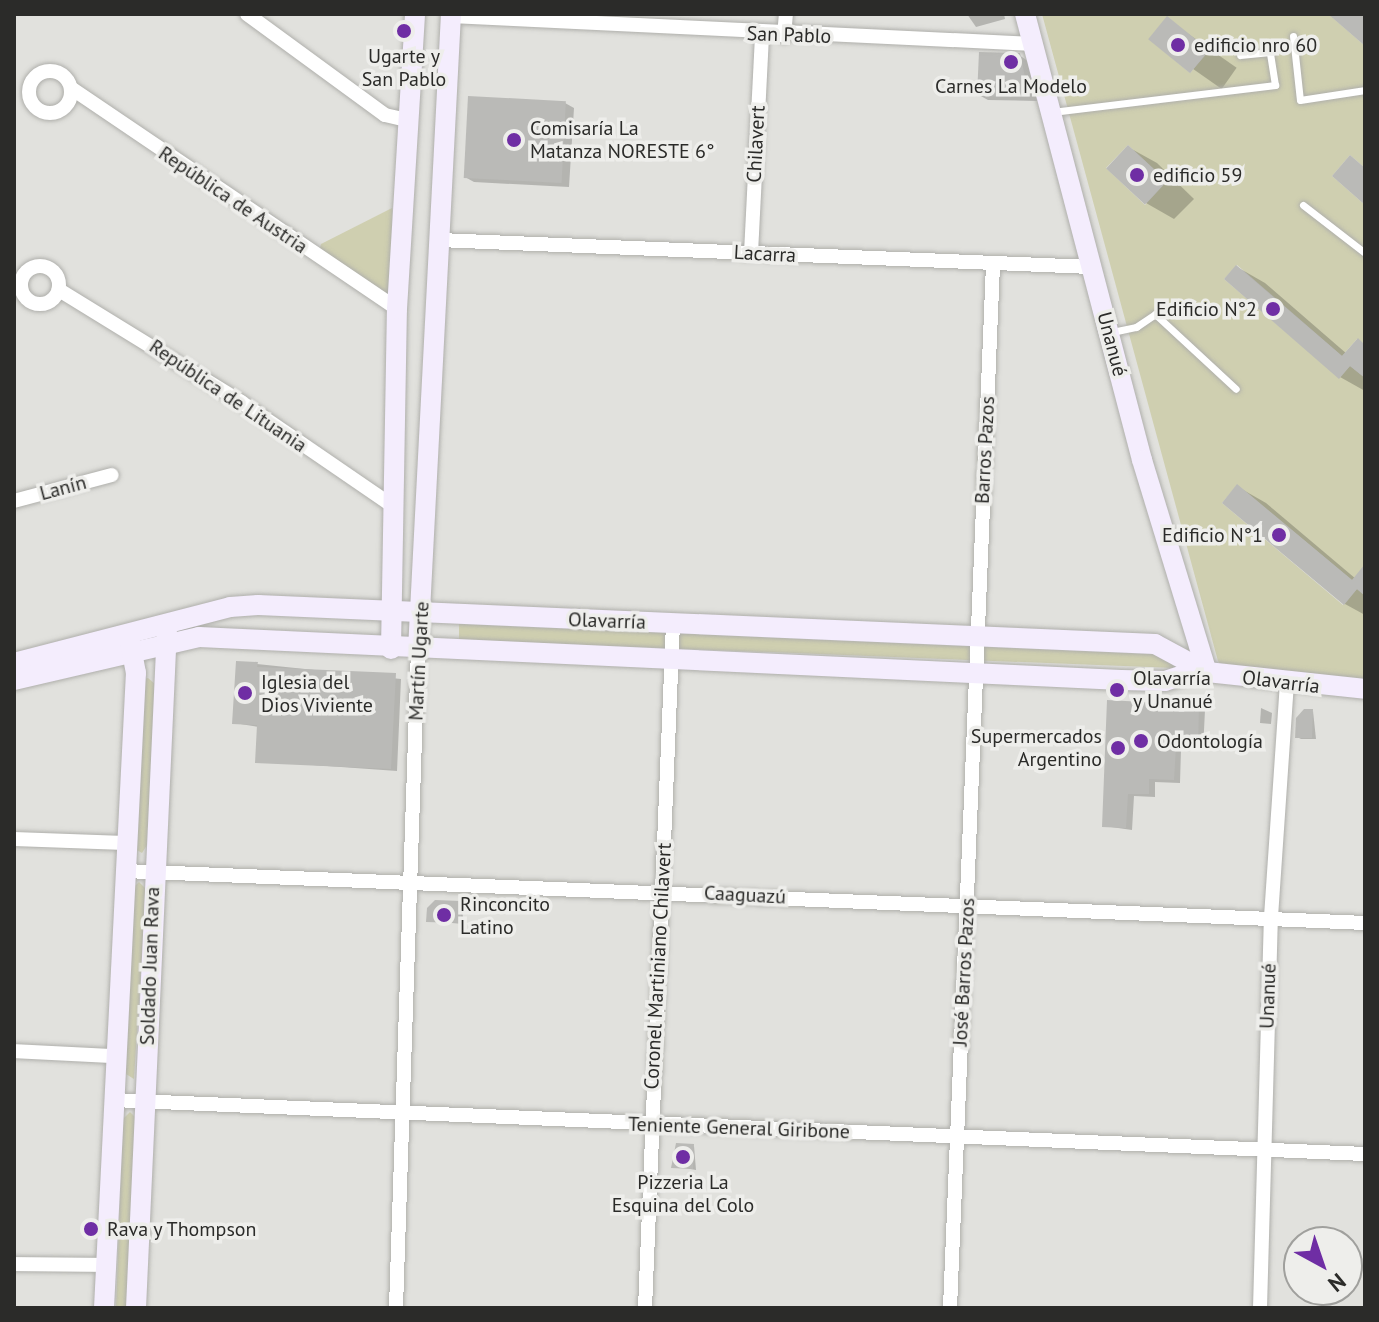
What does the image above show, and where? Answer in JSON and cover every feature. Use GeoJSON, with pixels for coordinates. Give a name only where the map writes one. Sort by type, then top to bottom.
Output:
{"type":"FeatureCollection","features":[{"type":"Feature","properties":{"kind":"street"},"geometry":{"type":"LineString","coordinates":[[247,14],[385,115],[407,120]]}},
{"type":"Feature","properties":{"kind":"street","name":"Martín Ugarte"},"geometry":{"type":"LineString","coordinates":[[391,649],[397,309],[415,14]]}},
{"type":"Feature","properties":{"kind":"street"},"geometry":{"type":"LineString","coordinates":[[784,36],[786,14]]}},
{"type":"Feature","properties":{"kind":"street","name":"Unanué"},"geometry":{"type":"LineString","coordinates":[[1025,14],[1142,460],[1203,671]]}},
{"type":"Feature","properties":{"kind":"street","name":"Martín Ugarte"},"geometry":{"type":"LineString","coordinates":[[396,1308],[418,650],[451,15]]}},
{"type":"Feature","properties":{"kind":"street","name":"San Pablo"},"geometry":{"type":"LineString","coordinates":[[451,15],[624,20],[762,35],[1033,44]]}},
{"type":"Feature","properties":{"kind":"street","name":"Chilavert"},"geometry":{"type":"LineString","coordinates":[[751,253],[762,35]]}},
{"type":"Feature","properties":{"kind":"street","name":"República de Austria"},"geometry":{"type":"LineString","coordinates":[[71,88],[397,309]]}},
{"type":"Feature","properties":{"kind":"street","name":"Lacarra"},"geometry":{"type":"LineString","coordinates":[[439,240],[1091,267]]}},
{"type":"Feature","properties":{"kind":"street","name":"Barros Pazos"},"geometry":{"type":"LineString","coordinates":[[977,636],[993,265]]}},
{"type":"Feature","properties":{"kind":"street","name":"República de Lituania"},"geometry":{"type":"LineString","coordinates":[[59,290],[241,402],[393,506]]}},
{"type":"Feature","properties":{"kind":"street","name":"Lanín"},"geometry":{"type":"LineString","coordinates":[[14,501],[112,475]]}},
{"type":"Feature","properties":{"kind":"street","name":"Olavarría"},"geometry":{"type":"LineString","coordinates":[[14,680],[244,605],[1155,644],[1169,647],[1203,671]]}},
{"type":"Feature","properties":{"kind":"street","name":"Coronel Martiniano Chilavert"},"geometry":{"type":"LineString","coordinates":[[645,1308],[650,1124],[673,623]]}},
{"type":"Feature","properties":{"kind":"street","name":"Olavarría"},"geometry":{"type":"LineString","coordinates":[[167,632],[199,637],[391,649],[1165,681],[1203,671],[1287,685],[1365,689]]}},
{"type":"Feature","properties":{"kind":"street","name":"Soldado Juan Rava"},"geometry":{"type":"LineString","coordinates":[[136,1308],[167,632]]}},
{"type":"Feature","properties":{"kind":"street","name":"José Barros Pazos"},"geometry":{"type":"LineString","coordinates":[[950,1308],[980,674],[977,636]]}},
{"type":"Feature","properties":{"kind":"street","name":"Olavarría"},"geometry":{"type":"LineString","coordinates":[[14,663],[130,642]]}},
{"type":"Feature","properties":{"kind":"street","name":"Soldado Juan Rava"},"geometry":{"type":"LineString","coordinates":[[104,1308],[114,1056],[136,673],[130,642]]}},
{"type":"Feature","properties":{"kind":"street","name":"Unanué"},"geometry":{"type":"LineString","coordinates":[[1260,1308],[1271,917],[1287,685]]}},
{"type":"Feature","properties":{"kind":"street"},"geometry":{"type":"LineString","coordinates":[[14,839],[125,843]]}},
{"type":"Feature","properties":{"kind":"street","name":"Caaguazú"},"geometry":{"type":"LineString","coordinates":[[125,871],[1365,923]]}},
{"type":"Feature","properties":{"kind":"street"},"geometry":{"type":"LineString","coordinates":[[14,1051],[114,1056]]}},
{"type":"Feature","properties":{"kind":"street","name":"Teniente General Giribone"},"geometry":{"type":"LineString","coordinates":[[113,1100],[401,1115],[1365,1154]]}},
{"type":"Feature","properties":{"kind":"street"},"geometry":{"type":"LineString","coordinates":[[14,1264],[106,1265]]}},
{"type":"Feature","properties":{"kind":"lane"},"geometry":{"type":"LineString","coordinates":[[1293,36],[1300,100],[1365,90]]}},
{"type":"Feature","properties":{"kind":"lane"},"geometry":{"type":"LineString","coordinates":[[1050,112],[1275,85],[1270,52],[1240,55]]}},
{"type":"Feature","properties":{"kind":"lane"},"geometry":{"type":"LineString","coordinates":[[1303,205],[1365,253]]}},
{"type":"Feature","properties":{"kind":"lane"},"geometry":{"type":"LineString","coordinates":[[1110,332],[1136,327],[1155,314],[1236,389]]}},
{"type":"Feature","properties":{"kind":"green space"},"geometry":{"type":"Polygon","coordinates":[[[1042,14],[1336,14],[1333,18],[1365,46],[1365,168],[1350,155],[1332,176],[1365,205],[1365,345],[1357,339],[1342,356],[1237,265],[1224,279],[1339,378],[1350,366],[1365,378],[1365,570],[1352,580],[1237,485],[1222,503],[1343,605],[1357,589],[1365,596],[1365,680],[1222,667],[1042,14]],[[1167,17],[1149,39],[1190,73],[1209,51],[1167,17]],[[1128,145],[1106,168],[1145,205],[1167,181],[1128,145]]]}},
{"type":"Feature","properties":{"kind":"green space"},"geometry":{"type":"Polygon","coordinates":[[[392,208],[391,292],[386,294],[319,252],[321,244],[392,208]]]}},
{"type":"Feature","properties":{"kind":"green space"},"geometry":{"type":"Polygon","coordinates":[[[459,624],[1168,655],[1174,668],[459,640],[459,624]]]}},
{"type":"Feature","properties":{"kind":"green space"},"geometry":{"type":"Polygon","coordinates":[[[148,678],[155,684],[147,845],[142,853],[137,850],[144,679],[148,678]]]}},
{"type":"Feature","properties":{"kind":"green space"},"geometry":{"type":"Polygon","coordinates":[[[139,882],[146,889],[134,1079],[126,1074],[133,888],[139,882]]]}},
{"type":"Feature","properties":{"kind":"green space"},"geometry":{"type":"Polygon","coordinates":[[[130,1112],[136,1118],[127,1308],[116,1308],[123,1119],[130,1112]]]}},
{"type":"Feature","properties":{"kind":"building"},"geometry":{"type":"Polygon","coordinates":[[[1328,14],[1365,14],[1365,46],[1328,14]]]}},
{"type":"Feature","properties":{"kind":"building","name":"edificio nro 60"},"geometry":{"type":"Polygon","coordinates":[[[1167,16],[1209,50],[1190,73],[1148,39],[1167,16]]]}},
{"type":"Feature","properties":{"kind":"building"},"geometry":{"type":"Polygon","coordinates":[[[979,52],[1020,53],[1029,97],[977,96],[979,52]]]}},
{"type":"Feature","properties":{"kind":"building","name":"Comisaría La Matanza NORESTE 6°"},"geometry":{"type":"Polygon","coordinates":[[[468,96],[566,101],[562,183],[464,178],[468,96]]]}},
{"type":"Feature","properties":{"kind":"building","name":"edificio 59"},"geometry":{"type":"Polygon","coordinates":[[[1128,145],[1167,181],[1145,205],[1106,168],[1128,145]]]}},
{"type":"Feature","properties":{"kind":"building"},"geometry":{"type":"Polygon","coordinates":[[[1350,155],[1365,168],[1365,205],[1332,176],[1350,155]]]}},
{"type":"Feature","properties":{"kind":"building","name":"Edificio N°2"},"geometry":{"type":"Polygon","coordinates":[[[1236,265],[1342,356],[1358,338],[1365,345],[1365,378],[1350,366],[1339,379],[1224,279],[1236,265]]]}},
{"type":"Feature","properties":{"kind":"building","name":"Edificio N°1"},"geometry":{"type":"Polygon","coordinates":[[[1237,484],[1352,580],[1365,564],[1365,596],[1357,589],[1344,605],[1222,503],[1237,484]]]}},
{"type":"Feature","properties":{"kind":"building"},"geometry":{"type":"Polygon","coordinates":[[[236,661],[258,662],[257,667],[396,673],[391,769],[255,763],[257,725],[232,724],[236,661]]]}},
{"type":"Feature","properties":{"kind":"building"},"geometry":{"type":"Polygon","coordinates":[[[1107,700],[1199,705],[1198,749],[1176,747],[1174,780],[1149,779],[1149,794],[1128,794],[1126,828],[1102,827],[1107,700]]]}},
{"type":"Feature","properties":{"kind":"building"},"geometry":{"type":"Polygon","coordinates":[[[1304,709],[1313,709],[1312,738],[1295,738],[1296,718],[1304,709]]]}},
{"type":"Feature","properties":{"kind":"building","name":"Rinconcito Latino"},"geometry":{"type":"Polygon","coordinates":[[[435,900],[461,901],[461,923],[426,922],[427,908],[435,900]]]}},
{"type":"Feature","properties":{"kind":"building","name":"Pizzeria La Esquina del Colo"},"geometry":{"type":"Polygon","coordinates":[[[676,1143],[694,1144],[693,1169],[671,1168],[676,1143]]]}},
{"type":"Feature","properties":{"kind":"place","name":"Ugarte y San Pablo"},"geometry":{"type":"Point","coordinates":[404,31]}},
{"type":"Feature","properties":{"kind":"place","name":"edificio nro 60"},"geometry":{"type":"Point","coordinates":[1178,45]}},
{"type":"Feature","properties":{"kind":"place","name":"Carnes La Modelo"},"geometry":{"type":"Point","coordinates":[1011,62]}},
{"type":"Feature","properties":{"kind":"place","name":"Comisaría La Matanza NORESTE 6°"},"geometry":{"type":"Point","coordinates":[514,140]}},
{"type":"Feature","properties":{"kind":"place","name":"edificio 59"},"geometry":{"type":"Point","coordinates":[1137,175]}},
{"type":"Feature","properties":{"kind":"place","name":"Edificio N°2"},"geometry":{"type":"Point","coordinates":[1273,309]}},
{"type":"Feature","properties":{"kind":"place","name":"Edificio N°1"},"geometry":{"type":"Point","coordinates":[1279,535]}},
{"type":"Feature","properties":{"kind":"place","name":"Olavarría y Unanué"},"geometry":{"type":"Point","coordinates":[1117,690]}},
{"type":"Feature","properties":{"kind":"place","name":"Iglesia del Dios Viviente"},"geometry":{"type":"Point","coordinates":[245,693]}},
{"type":"Feature","properties":{"kind":"place","name":"Odontología"},"geometry":{"type":"Point","coordinates":[1141,741]}},
{"type":"Feature","properties":{"kind":"place","name":"Supermercados Argentino"},"geometry":{"type":"Point","coordinates":[1118,748]}},
{"type":"Feature","properties":{"kind":"place","name":"Rinconcito Latino"},"geometry":{"type":"Point","coordinates":[444,915]}},
{"type":"Feature","properties":{"kind":"place","name":"Pizzeria La Esquina del Colo"},"geometry":{"type":"Point","coordinates":[683,1157]}},
{"type":"Feature","properties":{"kind":"place","name":"Rava y Thompson"},"geometry":{"type":"Point","coordinates":[91,1229]}}]}
